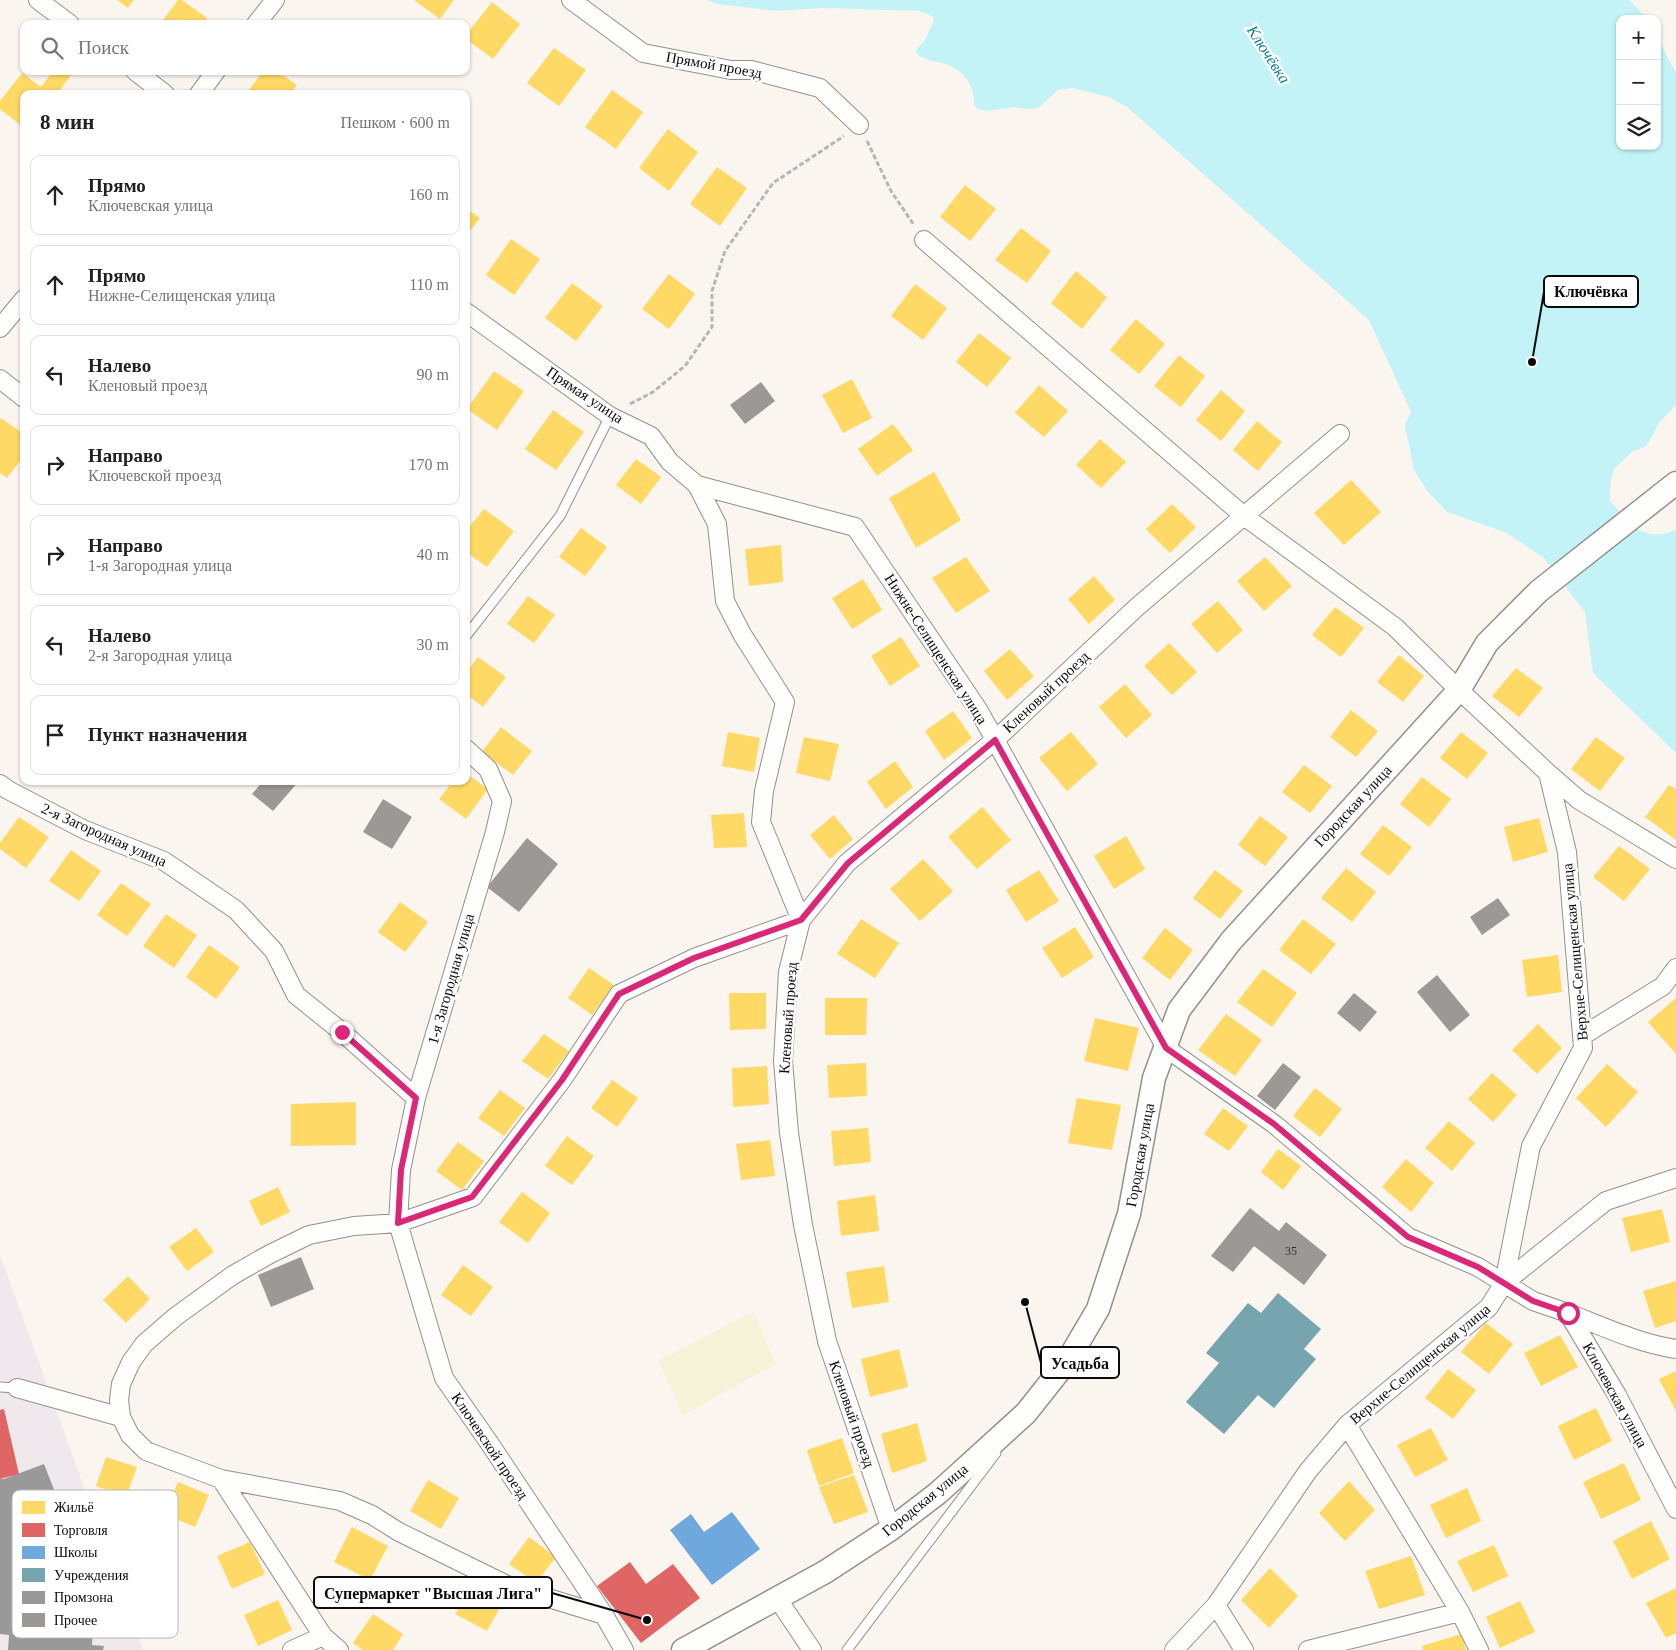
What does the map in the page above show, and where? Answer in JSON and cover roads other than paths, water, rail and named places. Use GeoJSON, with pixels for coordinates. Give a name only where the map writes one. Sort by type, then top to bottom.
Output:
{"type":"FeatureCollection","features":[{"type":"Feature","properties":{"kind":"street"},"geometry":{"type":"LineString","coordinates":[[38,0],[65,20]]}},
{"type":"Feature","properties":{"kind":"street"},"geometry":{"type":"LineString","coordinates":[[259,20],[275,0]]}},
{"type":"Feature","properties":{"kind":"street","name":"Прямой проезд"},"geometry":{"type":"LineString","coordinates":[[571,0],[643,53],[731,70],[751,70],[820,88],[859,125]]}},
{"type":"Feature","properties":{"kind":"street"},"geometry":{"type":"LineString","coordinates":[[140,75],[160,90]]}},
{"type":"Feature","properties":{"kind":"street"},"geometry":{"type":"LineString","coordinates":[[202,90],[213,75]]}},
{"type":"Feature","properties":{"kind":"street"},"geometry":{"type":"LineString","coordinates":[[924,240],[1244,516],[1395,627],[1459,690],[1578,800],[1676,859]]}},
{"type":"Feature","properties":{"kind":"street"},"geometry":{"type":"LineString","coordinates":[[0,328],[20,304]]}},
{"type":"Feature","properties":{"kind":"street","name":"Прямая улица"},"geometry":{"type":"LineString","coordinates":[[470,315],[610,416],[651,436],[670,462],[696,485]]}},
{"type":"Feature","properties":{"kind":"street"},"geometry":{"type":"LineString","coordinates":[[0,380],[20,395]]}},
{"type":"Feature","properties":{"kind":"street","name":"Кленовый проезд"},"geometry":{"type":"LineString","coordinates":[[891,1529],[827,1341],[803,1225],[789,1133],[783,1061],[788,972],[801,920],[848,863],[995,740],[1137,607],[1340,434]]}},
{"type":"Feature","properties":{"kind":"street","name":"Городская улица"},"geometry":{"type":"LineString","coordinates":[[683,1650],[826,1572],[891,1529],[938,1493],[1026,1413],[1068,1360],[1098,1309],[1129,1214],[1154,1078],[1179,1010],[1230,940],[1459,690],[1487,643],[1539,591],[1676,483]]}},
{"type":"Feature","properties":{"kind":"street"},"geometry":{"type":"LineString","coordinates":[[604,1615],[509,1586],[399,1532],[372,1515],[340,1501],[222,1479],[146,1451],[130,1435],[121,1418],[121,1384],[131,1362],[144,1344],[175,1317],[233,1275],[270,1254],[309,1235],[354,1226],[398,1223],[472,1197],[562,1080],[619,994],[694,958],[801,920],[761,822],[764,791],[785,702],[742,634],[725,601],[717,524],[696,485]]}},
{"type":"Feature","properties":{"kind":"street","name":"Нижне-Селищенская улица"},"geometry":{"type":"LineString","coordinates":[[696,485],[855,528],[979,711],[1166,1048]]}},
{"type":"Feature","properties":{"kind":"street","name":"1-я Загородная улица"},"geometry":{"type":"LineString","coordinates":[[398,1223],[401,1170],[416,1098],[495,832],[502,801],[488,769],[470,753]]}},
{"type":"Feature","properties":{"kind":"street","name":"Верхне-Селищенская улица"},"geometry":{"type":"LineString","coordinates":[[1174,1650],[1216,1605],[1308,1471],[1347,1425],[1489,1307],[1504,1283],[1531,1146],[1583,1048],[1567,852],[1548,773]]}},
{"type":"Feature","properties":{"kind":"street","name":"2-я Загородная улица"},"geometry":{"type":"LineString","coordinates":[[0,784],[85,830],[164,861],[236,910],[274,951],[296,995],[342,1032],[416,1098]]}},
{"type":"Feature","properties":{"kind":"street"},"geometry":{"type":"LineString","coordinates":[[1582,1036],[1663,986],[1676,968]]}},
{"type":"Feature","properties":{"kind":"street"},"geometry":{"type":"LineString","coordinates":[[1166,1048],[1274,1124],[1408,1237],[1478,1267],[1533,1301],[1654,1346],[1676,1350]]}},
{"type":"Feature","properties":{"kind":"street"},"geometry":{"type":"LineString","coordinates":[[1504,1283],[1606,1201],[1676,1178]]}},
{"type":"Feature","properties":{"kind":"street","name":"Ключевской проезд"},"geometry":{"type":"LineString","coordinates":[[398,1223],[444,1378],[604,1615],[624,1650]]}},
{"type":"Feature","properties":{"kind":"street","name":"Ключевская улица"},"geometry":{"type":"LineString","coordinates":[[1568,1313],[1617,1395],[1676,1509]]}},
{"type":"Feature","properties":{"kind":"street"},"geometry":{"type":"LineString","coordinates":[[9,1388],[121,1418]]}},
{"type":"Feature","properties":{"kind":"street"},"geometry":{"type":"LineString","coordinates":[[1347,1425],[1460,1612],[1479,1650]]}},
{"type":"Feature","properties":{"kind":"street"},"geometry":{"type":"LineString","coordinates":[[222,1479],[322,1636],[339,1650]]}},
{"type":"Feature","properties":{"kind":"street"},"geometry":{"type":"LineString","coordinates":[[777,1598],[812,1650]]}},
{"type":"Feature","properties":{"kind":"street"},"geometry":{"type":"LineString","coordinates":[[1216,1605],[1244,1650]]}},
{"type":"Feature","properties":{"kind":"street"},"geometry":{"type":"LineString","coordinates":[[1308,1650],[1460,1612]]}},
{"type":"Feature","properties":{"kind":"street"},"geometry":{"type":"LineString","coordinates":[[292,1650],[322,1636]]}},
{"type":"Feature","properties":{"kind":"lane"},"geometry":{"type":"LineString","coordinates":[[470,631],[560,516],[610,416]]}},
{"type":"Feature","properties":{"kind":"lane"},"geometry":{"type":"LineString","coordinates":[[847,1650],[1026,1413]]}},
{"type":"Feature","properties":{"kind":"water","name":"Ключёвка"},"geometry":{"type":"Polygon","coordinates":[[[706,0],[1629,0],[1644,15],[1616,15],[1616,150],[1661,150],[1661,45],[1676,73],[1676,405],[1658,424],[1646,446],[1632,452],[1614,469],[1610,485],[1610,501],[1632,525],[1645,532],[1661,534],[1676,529],[1676,753],[1593,673],[1585,612],[1544,558],[1507,533],[1447,512],[1428,492],[1414,470],[1405,425],[1411,412],[1369,320],[1127,107],[1109,97],[1072,88],[1058,90],[1038,108],[1014,107],[987,111],[979,109],[974,105],[973,92],[963,75],[952,67],[927,59],[916,53],[917,48],[924,42],[934,20],[932,16],[919,11],[823,8],[777,11],[718,4],[706,0]]]}},
{"type":"Feature","properties":{"kind":"place","name":"Ключёвка"},"geometry":{"type":"Point","coordinates":[1532,362]}},
{"type":"Feature","properties":{"kind":"place","name":"Усадьба"},"geometry":{"type":"Point","coordinates":[1025,1302]}},
{"type":"Feature","properties":{"kind":"place","name":"Супермаркет \"Высшая Лига\""},"geometry":{"type":"Point","coordinates":[647,1620]}}]}
